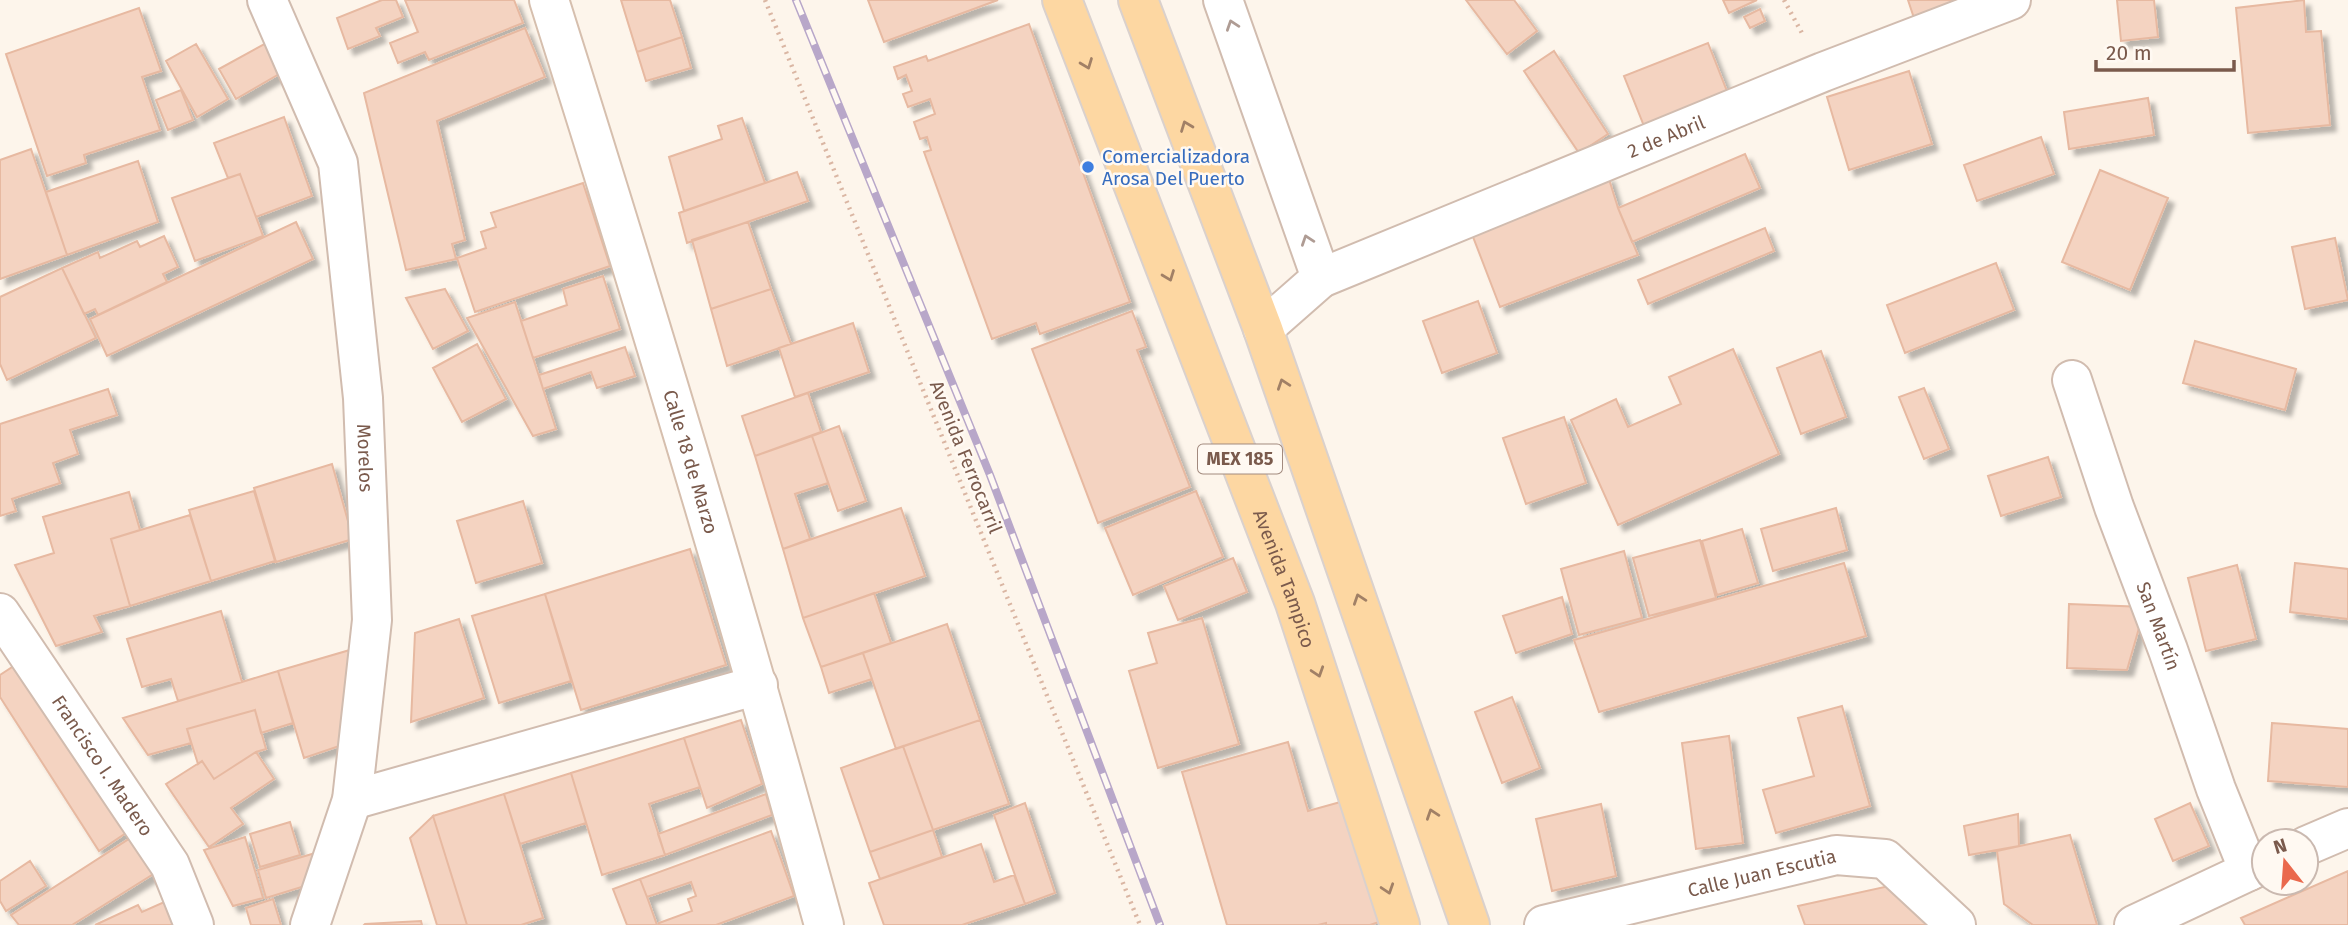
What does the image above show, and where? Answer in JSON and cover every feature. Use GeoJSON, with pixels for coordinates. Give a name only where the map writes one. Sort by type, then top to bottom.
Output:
{"type":"FeatureCollection","features":[{"type":"Feature","properties":{"kind":"main road","name":"Avenida Tampico"},"geometry":{"type":"LineString","coordinates":[[1062,0],[1296,603],[1400,925]]}},
{"type":"Feature","properties":{"kind":"main road","name":"MEX 185"},"geometry":{"type":"LineString","coordinates":[[1138,0],[1263,329],[1470,925]]}},
{"type":"Feature","properties":{"kind":"street","name":"Morelos"},"geometry":{"type":"LineString","coordinates":[[267,0],[338,163],[363,398],[372,620],[352,800],[310,925]]}},
{"type":"Feature","properties":{"kind":"street","name":"Calle 18 de Marzo"},"geometry":{"type":"LineString","coordinates":[[549,0],[758,685],[824,925]]}},
{"type":"Feature","properties":{"kind":"street"},"geometry":{"type":"LineString","coordinates":[[1223,0],[1321,278]]}},
{"type":"Feature","properties":{"kind":"street","name":"2 de Abril"},"geometry":{"type":"LineString","coordinates":[[1263,329],[1321,278],[1824,72],[2011,0]]}},
{"type":"Feature","properties":{"kind":"street","name":"San Martín"},"geometry":{"type":"LineString","coordinates":[[2072,380],[2114,507],[2168,650],[2216,789],[2250,854]]}},
{"type":"Feature","properties":{"kind":"street","name":"Francisco I. Madero"},"geometry":{"type":"LineString","coordinates":[[3,622],[170,865],[194,925]]}},
{"type":"Feature","properties":{"kind":"street"},"geometry":{"type":"LineString","coordinates":[[352,800],[758,685]]}},
{"type":"Feature","properties":{"kind":"street"},"geometry":{"type":"LineString","coordinates":[[2320,840],[2348,828]]}},
{"type":"Feature","properties":{"kind":"street","name":"Calle Juan Escutia"},"geometry":{"type":"LineString","coordinates":[[1544,925],[1836,855],[1885,859],[1956,925]]}},
{"type":"Feature","properties":{"kind":"street"},"geometry":{"type":"LineString","coordinates":[[2134,925],[2250,870]]}},
{"type":"Feature","properties":{"kind":"path","name":"Avenida Ferrocarril"},"geometry":{"type":"LineString","coordinates":[[765,0],[1140,925]]}},
{"type":"Feature","properties":{"kind":"building"},"geometry":{"type":"Polygon","coordinates":[[[382,0],[396,0],[403,17],[376,28],[380,36],[348,49],[337,18],[382,0]]]}},
{"type":"Feature","properties":{"kind":"building"},"geometry":{"type":"Polygon","coordinates":[[[405,0],[514,0],[523,23],[429,60],[425,52],[398,63],[390,43],[418,32],[405,0]]]}},
{"type":"Feature","properties":{"kind":"building"},"geometry":{"type":"Polygon","coordinates":[[[621,0],[670,0],[682,37],[637,52],[621,0]]]}},
{"type":"Feature","properties":{"kind":"building"},"geometry":{"type":"Polygon","coordinates":[[[868,0],[998,0],[884,42],[868,0]]]}},
{"type":"Feature","properties":{"kind":"building"},"geometry":{"type":"Polygon","coordinates":[[[1466,0],[1514,0],[1537,31],[1507,54],[1466,0]]]}},
{"type":"Feature","properties":{"kind":"building"},"geometry":{"type":"Polygon","coordinates":[[[1723,0],[1757,0],[1729,13],[1723,0]]]}},
{"type":"Feature","properties":{"kind":"building"},"geometry":{"type":"Polygon","coordinates":[[[1908,0],[1978,0],[1915,21],[1908,0]]]}},
{"type":"Feature","properties":{"kind":"building"},"geometry":{"type":"Polygon","coordinates":[[[2117,0],[2154,0],[2158,37],[2121,41],[2117,0]]]}},
{"type":"Feature","properties":{"kind":"building"},"geometry":{"type":"Polygon","coordinates":[[[2304,0],[2306,32],[2321,31],[2330,125],[2248,133],[2236,8],[2304,0]]]}},
{"type":"Feature","properties":{"kind":"building"},"geometry":{"type":"Polygon","coordinates":[[[139,8],[161,71],[142,77],[160,130],[84,155],[86,163],[47,176],[6,54],[139,8]]]}},
{"type":"Feature","properties":{"kind":"building"},"geometry":{"type":"Polygon","coordinates":[[[1760,9],[1765,21],[1750,28],[1744,17],[1760,9]]]}},
{"type":"Feature","properties":{"kind":"building"},"geometry":{"type":"Polygon","coordinates":[[[1029,24],[1130,302],[1040,334],[1036,323],[992,339],[924,152],[931,150],[927,137],[920,139],[914,122],[935,114],[930,99],[908,107],[903,94],[912,91],[906,75],[898,79],[894,67],[926,56],[928,61],[1029,24]]]}},
{"type":"Feature","properties":{"kind":"building"},"geometry":{"type":"Polygon","coordinates":[[[525,28],[545,77],[437,121],[465,240],[452,244],[456,259],[406,270],[364,93],[525,28]]]}},
{"type":"Feature","properties":{"kind":"building"},"geometry":{"type":"Polygon","coordinates":[[[277,37],[293,66],[236,99],[219,69],[277,37]]]}},
{"type":"Feature","properties":{"kind":"building"},"geometry":{"type":"Polygon","coordinates":[[[682,37],[691,68],[646,81],[637,52],[682,37]]]}},
{"type":"Feature","properties":{"kind":"building"},"geometry":{"type":"Polygon","coordinates":[[[1708,43],[1732,104],[1648,136],[1624,76],[1708,43]]]}},
{"type":"Feature","properties":{"kind":"building"},"geometry":{"type":"Polygon","coordinates":[[[196,44],[228,99],[197,117],[166,61],[196,44]]]}},
{"type":"Feature","properties":{"kind":"building"},"geometry":{"type":"Polygon","coordinates":[[[1554,51],[1608,134],[1579,153],[1524,71],[1554,51]]]}},
{"type":"Feature","properties":{"kind":"building"},"geometry":{"type":"Polygon","coordinates":[[[1909,71],[1932,144],[1849,170],[1827,97],[1909,71]]]}},
{"type":"Feature","properties":{"kind":"building"},"geometry":{"type":"Polygon","coordinates":[[[181,90],[193,120],[168,130],[156,100],[181,90]]]}},
{"type":"Feature","properties":{"kind":"building"},"geometry":{"type":"Polygon","coordinates":[[[2148,98],[2154,135],[2069,149],[2064,112],[2148,98]]]}},
{"type":"Feature","properties":{"kind":"building"},"geometry":{"type":"Polygon","coordinates":[[[284,117],[312,196],[256,217],[240,174],[228,178],[214,143],[284,117]]]}},
{"type":"Feature","properties":{"kind":"building"},"geometry":{"type":"Polygon","coordinates":[[[742,118],[765,183],[684,211],[669,157],[722,139],[718,126],[742,118]]]}},
{"type":"Feature","properties":{"kind":"building"},"geometry":{"type":"Polygon","coordinates":[[[2041,137],[2054,174],[1977,201],[1964,165],[2041,137]]]}},
{"type":"Feature","properties":{"kind":"building"},"geometry":{"type":"Polygon","coordinates":[[[31,149],[67,255],[0,279],[0,160],[31,149]]]}},
{"type":"Feature","properties":{"kind":"building"},"geometry":{"type":"Polygon","coordinates":[[[1745,154],[1760,188],[1632,242],[1618,208],[1745,154]]]}},
{"type":"Feature","properties":{"kind":"building"},"geometry":{"type":"Polygon","coordinates":[[[138,161],[158,222],[67,255],[46,192],[138,161]]]}},
{"type":"Feature","properties":{"kind":"building"},"geometry":{"type":"Polygon","coordinates":[[[2100,170],[2168,198],[2130,290],[2062,262],[2100,170]]]}},
{"type":"Feature","properties":{"kind":"building"},"geometry":{"type":"Polygon","coordinates":[[[797,172],[808,201],[687,243],[679,213],[797,172]]]}},
{"type":"Feature","properties":{"kind":"building"},"geometry":{"type":"Polygon","coordinates":[[[240,174],[263,236],[195,261],[172,198],[240,174]]]}},
{"type":"Feature","properties":{"kind":"building"},"geometry":{"type":"Polygon","coordinates":[[[1608,176],[1638,255],[1500,307],[1470,229],[1608,176]]]}},
{"type":"Feature","properties":{"kind":"building"},"geometry":{"type":"Polygon","coordinates":[[[583,183],[610,266],[475,312],[457,258],[486,248],[481,232],[496,227],[491,213],[583,183]]]}},
{"type":"Feature","properties":{"kind":"building"},"geometry":{"type":"Polygon","coordinates":[[[296,222],[313,259],[107,356],[90,319],[296,222]]]}},
{"type":"Feature","properties":{"kind":"building"},"geometry":{"type":"Polygon","coordinates":[[[748,222],[771,289],[711,309],[692,240],[748,222]]]}},
{"type":"Feature","properties":{"kind":"building"},"geometry":{"type":"Polygon","coordinates":[[[1765,228],[1774,251],[1648,304],[1638,280],[1765,228]]]}},
{"type":"Feature","properties":{"kind":"building"},"geometry":{"type":"Polygon","coordinates":[[[164,236],[178,267],[163,274],[167,282],[98,315],[95,309],[84,314],[62,268],[98,252],[100,258],[137,241],[140,247],[164,236]]]}},
{"type":"Feature","properties":{"kind":"building"},"geometry":{"type":"Polygon","coordinates":[[[2335,238],[2348,300],[2305,309],[2292,247],[2335,238]]]}},
{"type":"Feature","properties":{"kind":"building"},"geometry":{"type":"Polygon","coordinates":[[[1996,263],[2014,310],[1905,353],[1887,305],[1996,263]]]}},
{"type":"Feature","properties":{"kind":"building"},"geometry":{"type":"Polygon","coordinates":[[[62,268],[96,338],[7,380],[0,364],[0,297],[62,268]]]}},
{"type":"Feature","properties":{"kind":"building"},"geometry":{"type":"Polygon","coordinates":[[[603,276],[620,329],[533,358],[521,321],[567,305],[563,289],[603,276]]]}},
{"type":"Feature","properties":{"kind":"building"},"geometry":{"type":"Polygon","coordinates":[[[445,289],[468,331],[433,349],[406,298],[445,289]]]}},
{"type":"Feature","properties":{"kind":"building"},"geometry":{"type":"Polygon","coordinates":[[[771,289],[791,344],[727,366],[711,309],[771,289]]]}},
{"type":"Feature","properties":{"kind":"building"},"geometry":{"type":"Polygon","coordinates":[[[1478,301],[1497,353],[1442,373],[1423,321],[1478,301]]]}},
{"type":"Feature","properties":{"kind":"building"},"geometry":{"type":"Polygon","coordinates":[[[515,302],[556,429],[533,436],[467,318],[515,302]]]}},
{"type":"Feature","properties":{"kind":"building"},"geometry":{"type":"Polygon","coordinates":[[[1132,311],[1146,347],[1137,350],[1190,487],[1098,523],[1032,349],[1132,311]]]}},
{"type":"Feature","properties":{"kind":"building"},"geometry":{"type":"Polygon","coordinates":[[[853,323],[869,372],[795,397],[779,348],[853,323]]]}},
{"type":"Feature","properties":{"kind":"building"},"geometry":{"type":"Polygon","coordinates":[[[2195,341],[2296,369],[2285,410],[2183,383],[2195,341]]]}},
{"type":"Feature","properties":{"kind":"building"},"geometry":{"type":"Polygon","coordinates":[[[477,344],[506,399],[462,422],[433,368],[477,344]]]}},
{"type":"Feature","properties":{"kind":"building"},"geometry":{"type":"Polygon","coordinates":[[[625,347],[635,376],[597,388],[591,372],[543,389],[539,375],[625,347]]]}},
{"type":"Feature","properties":{"kind":"building"},"geometry":{"type":"Polygon","coordinates":[[[1733,349],[1779,454],[1618,525],[1571,420],[1616,399],[1628,427],[1681,404],[1669,377],[1733,349]]]}},
{"type":"Feature","properties":{"kind":"building"},"geometry":{"type":"Polygon","coordinates":[[[1821,351],[1846,417],[1801,434],[1777,368],[1821,351]]]}},
{"type":"Feature","properties":{"kind":"building"},"geometry":{"type":"Polygon","coordinates":[[[1924,388],[1949,449],[1924,459],[1899,397],[1924,388]]]}},
{"type":"Feature","properties":{"kind":"building"},"geometry":{"type":"Polygon","coordinates":[[[108,389],[117,415],[70,430],[78,454],[53,463],[60,483],[12,499],[16,511],[0,516],[0,424],[108,389]]]}},
{"type":"Feature","properties":{"kind":"building"},"geometry":{"type":"Polygon","coordinates":[[[808,393],[821,432],[755,456],[742,416],[808,393]]]}},
{"type":"Feature","properties":{"kind":"building"},"geometry":{"type":"Polygon","coordinates":[[[1564,417],[1586,483],[1526,504],[1503,438],[1564,417]]]}},
{"type":"Feature","properties":{"kind":"building"},"geometry":{"type":"Polygon","coordinates":[[[839,426],[866,501],[838,511],[812,436],[839,426]]]}},
{"type":"Feature","properties":{"kind":"building"},"geometry":{"type":"Polygon","coordinates":[[[812,436],[828,483],[795,494],[810,539],[783,549],[755,456],[812,436]]]}},
{"type":"Feature","properties":{"kind":"building"},"geometry":{"type":"Polygon","coordinates":[[[2048,457],[2061,497],[2001,516],[1988,476],[2048,457]]]}},
{"type":"Feature","properties":{"kind":"building"},"geometry":{"type":"Polygon","coordinates":[[[332,464],[353,539],[276,562],[254,488],[332,464]]]}},
{"type":"Feature","properties":{"kind":"building"},"geometry":{"type":"Polygon","coordinates":[[[254,491],[275,561],[211,581],[189,510],[254,491]]]}},
{"type":"Feature","properties":{"kind":"building"},"geometry":{"type":"Polygon","coordinates":[[[1196,491],[1223,557],[1133,595],[1105,528],[1196,491]]]}},
{"type":"Feature","properties":{"kind":"building"},"geometry":{"type":"Polygon","coordinates":[[[129,492],[140,530],[111,539],[130,606],[94,616],[102,632],[56,646],[15,565],[54,553],[43,517],[129,492]]]}},
{"type":"Feature","properties":{"kind":"building"},"geometry":{"type":"Polygon","coordinates":[[[523,501],[542,563],[476,583],[457,521],[523,501]]]}},
{"type":"Feature","properties":{"kind":"building"},"geometry":{"type":"Polygon","coordinates":[[[901,508],[925,576],[803,618],[783,549],[901,508]]]}},
{"type":"Feature","properties":{"kind":"building"},"geometry":{"type":"Polygon","coordinates":[[[1836,508],[1847,550],[1773,571],[1761,529],[1836,508]]]}},
{"type":"Feature","properties":{"kind":"building"},"geometry":{"type":"Polygon","coordinates":[[[190,515],[211,581],[130,606],[111,539],[190,515]]]}},
{"type":"Feature","properties":{"kind":"building"},"geometry":{"type":"Polygon","coordinates":[[[1742,529],[1758,583],[1717,595],[1702,541],[1742,529]]]}},
{"type":"Feature","properties":{"kind":"building"},"geometry":{"type":"Polygon","coordinates":[[[1700,540],[1716,598],[1649,616],[1633,558],[1700,540]]]}},
{"type":"Feature","properties":{"kind":"building"},"geometry":{"type":"Polygon","coordinates":[[[690,549],[726,665],[581,710],[545,594],[690,549]]]}},
{"type":"Feature","properties":{"kind":"building"},"geometry":{"type":"Polygon","coordinates":[[[1624,551],[1642,618],[1579,635],[1561,569],[1624,551]]]}},
{"type":"Feature","properties":{"kind":"building"},"geometry":{"type":"Polygon","coordinates":[[[1233,558],[1247,592],[1178,620],[1164,586],[1233,558]]]}},
{"type":"Feature","properties":{"kind":"building"},"geometry":{"type":"Polygon","coordinates":[[[1844,563],[1866,636],[1599,712],[1574,640],[1844,563]]]}},
{"type":"Feature","properties":{"kind":"building"},"geometry":{"type":"Polygon","coordinates":[[[2295,563],[2348,569],[2348,619],[2290,612],[2295,563]]]}},
{"type":"Feature","properties":{"kind":"building"},"geometry":{"type":"Polygon","coordinates":[[[2237,565],[2256,639],[2206,651],[2188,578],[2237,565]]]}},
{"type":"Feature","properties":{"kind":"building"},"geometry":{"type":"Polygon","coordinates":[[[874,593],[891,643],[821,667],[803,618],[874,593]]]}},
{"type":"Feature","properties":{"kind":"building"},"geometry":{"type":"Polygon","coordinates":[[[545,594],[571,681],[499,703],[472,616],[545,594]]]}},
{"type":"Feature","properties":{"kind":"building"},"geometry":{"type":"Polygon","coordinates":[[[1562,597],[1572,634],[1516,653],[1503,616],[1562,597]]]}},
{"type":"Feature","properties":{"kind":"building"},"geometry":{"type":"Polygon","coordinates":[[[2069,604],[2145,607],[2127,670],[2067,668],[2069,604]]]}},
{"type":"Feature","properties":{"kind":"building"},"geometry":{"type":"Polygon","coordinates":[[[221,611],[242,682],[178,701],[171,679],[142,687],[127,639],[221,611]]]}},
{"type":"Feature","properties":{"kind":"building"},"geometry":{"type":"Polygon","coordinates":[[[1202,618],[1239,744],[1158,768],[1129,671],[1157,663],[1148,633],[1202,618]]]}},
{"type":"Feature","properties":{"kind":"building"},"geometry":{"type":"Polygon","coordinates":[[[459,619],[484,698],[411,722],[415,633],[459,619]]]}},
{"type":"Feature","properties":{"kind":"building"},"geometry":{"type":"Polygon","coordinates":[[[947,624],[980,720],[896,749],[863,653],[947,624]]]}},
{"type":"Feature","properties":{"kind":"building"},"geometry":{"type":"Polygon","coordinates":[[[367,645],[354,741],[304,758],[278,671],[367,645]]]}},
{"type":"Feature","properties":{"kind":"building"},"geometry":{"type":"Polygon","coordinates":[[[863,653],[872,679],[829,693],[821,667],[863,653]]]}},
{"type":"Feature","properties":{"kind":"building"},"geometry":{"type":"Polygon","coordinates":[[[23,660],[132,829],[99,851],[0,697],[0,675],[23,660]]]}},
{"type":"Feature","properties":{"kind":"building"},"geometry":{"type":"Polygon","coordinates":[[[278,671],[293,723],[261,733],[255,710],[187,729],[191,743],[148,755],[123,718],[278,671]]]}},
{"type":"Feature","properties":{"kind":"building"},"geometry":{"type":"Polygon","coordinates":[[[1512,697],[1540,768],[1502,783],[1475,712],[1512,697]]]}},
{"type":"Feature","properties":{"kind":"building"},"geometry":{"type":"Polygon","coordinates":[[[1842,706],[1870,806],[1776,833],[1763,790],[1814,776],[1798,718],[1842,706]]]}},
{"type":"Feature","properties":{"kind":"building"},"geometry":{"type":"Polygon","coordinates":[[[255,710],[266,749],[256,752],[214,779],[202,761],[198,764],[187,729],[255,710]]]}},
{"type":"Feature","properties":{"kind":"building"},"geometry":{"type":"Polygon","coordinates":[[[741,720],[762,784],[707,808],[684,738],[741,720]]]}},
{"type":"Feature","properties":{"kind":"building"},"geometry":{"type":"Polygon","coordinates":[[[980,720],[1009,804],[933,830],[903,746],[980,720]]]}},
{"type":"Feature","properties":{"kind":"building"},"geometry":{"type":"Polygon","coordinates":[[[2272,723],[2348,729],[2348,787],[2268,781],[2272,723]]]}},
{"type":"Feature","properties":{"kind":"building"},"geometry":{"type":"Polygon","coordinates":[[[1729,736],[1743,843],[1696,849],[1682,743],[1729,736]]]}},
{"type":"Feature","properties":{"kind":"building"},"geometry":{"type":"Polygon","coordinates":[[[684,738],[700,787],[649,804],[665,855],[602,875],[571,773],[684,738]]]}},
{"type":"Feature","properties":{"kind":"building"},"geometry":{"type":"Polygon","coordinates":[[[1288,742],[1308,811],[1344,801],[1379,922],[1370,925],[1227,925],[1182,772],[1288,742]]]}},
{"type":"Feature","properties":{"kind":"building"},"geometry":{"type":"Polygon","coordinates":[[[903,746],[933,830],[870,852],[841,768],[903,746]]]}},
{"type":"Feature","properties":{"kind":"building"},"geometry":{"type":"Polygon","coordinates":[[[256,752],[274,779],[231,808],[243,824],[209,847],[166,784],[202,761],[214,779],[256,752]]]}},
{"type":"Feature","properties":{"kind":"building"},"geometry":{"type":"Polygon","coordinates":[[[571,773],[586,823],[520,844],[504,794],[571,773]]]}},
{"type":"Feature","properties":{"kind":"building"},"geometry":{"type":"Polygon","coordinates":[[[504,794],[543,918],[521,925],[467,925],[433,816],[504,794]]]}},
{"type":"Feature","properties":{"kind":"building"},"geometry":{"type":"Polygon","coordinates":[[[766,794],[772,815],[665,855],[658,834],[766,794]]]}},
{"type":"Feature","properties":{"kind":"building"},"geometry":{"type":"Polygon","coordinates":[[[1025,803],[1055,893],[1025,904],[994,815],[1025,803]]]}},
{"type":"Feature","properties":{"kind":"building"},"geometry":{"type":"Polygon","coordinates":[[[2190,803],[2209,846],[2173,861],[2155,819],[2190,803]]]}},
{"type":"Feature","properties":{"kind":"building"},"geometry":{"type":"Polygon","coordinates":[[[1601,804],[1616,876],[1552,891],[1536,819],[1601,804]]]}},
{"type":"Feature","properties":{"kind":"building"},"geometry":{"type":"Polygon","coordinates":[[[2018,814],[2019,846],[1969,855],[1964,826],[2018,814]]]}},
{"type":"Feature","properties":{"kind":"building"},"geometry":{"type":"Polygon","coordinates":[[[433,816],[467,925],[437,925],[410,838],[433,816]]]}},
{"type":"Feature","properties":{"kind":"building"},"geometry":{"type":"Polygon","coordinates":[[[290,822],[300,855],[260,867],[250,834],[290,822]]]}},
{"type":"Feature","properties":{"kind":"building"},"geometry":{"type":"Polygon","coordinates":[[[933,830],[942,857],[880,879],[870,852],[933,830]]]}},
{"type":"Feature","properties":{"kind":"building"},"geometry":{"type":"Polygon","coordinates":[[[771,831],[794,896],[716,925],[659,925],[692,911],[688,899],[696,896],[691,882],[647,897],[640,879],[771,831]]]}},
{"type":"Feature","properties":{"kind":"building"},"geometry":{"type":"Polygon","coordinates":[[[2070,835],[2097,925],[2033,925],[2004,904],[1997,851],[2070,835]]]}},
{"type":"Feature","properties":{"kind":"building"},"geometry":{"type":"Polygon","coordinates":[[[132,837],[155,873],[72,925],[19,925],[11,915],[132,837]]]}},
{"type":"Feature","properties":{"kind":"building"},"geometry":{"type":"Polygon","coordinates":[[[245,837],[263,898],[233,906],[204,850],[245,837]]]}},
{"type":"Feature","properties":{"kind":"building"},"geometry":{"type":"Polygon","coordinates":[[[981,844],[994,882],[1014,875],[1025,904],[962,925],[884,925],[869,883],[981,844]]]}},
{"type":"Feature","properties":{"kind":"building"},"geometry":{"type":"Polygon","coordinates":[[[332,848],[321,881],[266,898],[258,870],[332,848]]]}},
{"type":"Feature","properties":{"kind":"building"},"geometry":{"type":"Polygon","coordinates":[[[30,861],[46,886],[6,911],[0,901],[0,881],[30,861]]]}},
{"type":"Feature","properties":{"kind":"building"},"geometry":{"type":"Polygon","coordinates":[[[2348,871],[2348,925],[2245,925],[2241,918],[2289,897],[2320,897],[2320,883],[2348,871]]]}},
{"type":"Feature","properties":{"kind":"building"},"geometry":{"type":"Polygon","coordinates":[[[640,879],[657,925],[627,925],[613,889],[640,879]]]}},
{"type":"Feature","properties":{"kind":"building"},"geometry":{"type":"Polygon","coordinates":[[[1889,886],[1938,925],[1805,925],[1798,906],[1889,886]]]}},
{"type":"Feature","properties":{"kind":"building"},"geometry":{"type":"Polygon","coordinates":[[[171,899],[184,925],[95,925],[138,905],[142,912],[171,899]]]}},
{"type":"Feature","properties":{"kind":"building"},"geometry":{"type":"Polygon","coordinates":[[[273,899],[281,925],[251,925],[246,908],[273,899]]]}},
{"type":"Feature","properties":{"kind":"building"},"geometry":{"type":"Polygon","coordinates":[[[421,921],[422,925],[364,925],[365,924],[421,921]]]}},
{"type":"Feature","properties":{"kind":"railway"},"geometry":{"type":"LineString","coordinates":[[796,0],[990,475],[1160,925]]}},
{"type":"Feature","properties":{"kind":"place","name":"Comercializadora Arosa Del Puerto"},"geometry":{"type":"Point","coordinates":[1088,167]}}]}
